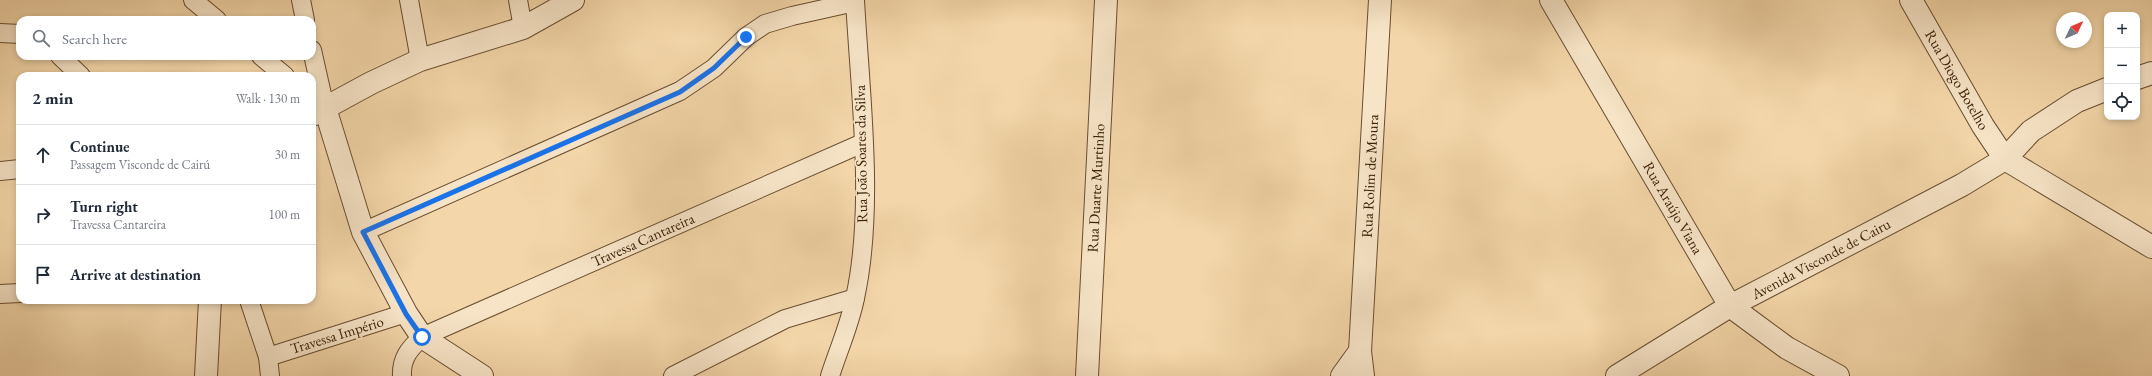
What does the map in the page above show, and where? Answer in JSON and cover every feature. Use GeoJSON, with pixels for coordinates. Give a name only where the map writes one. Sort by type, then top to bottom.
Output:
{"type":"FeatureCollection","features":[{"type":"Feature","properties":{"kind":"street"},"geometry":{"type":"LineString","coordinates":[[482,376],[422,337],[406,314],[363,232],[316,107],[420,60],[523,28],[573,0]]}},
{"type":"Feature","properties":{"kind":"street","name":"Rua Duarte Murtinho"},"geometry":{"type":"LineString","coordinates":[[1087,376],[1106,0]]}},
{"type":"Feature","properties":{"kind":"street","name":"Rua Rolim de Moura"},"geometry":{"type":"LineString","coordinates":[[1363,376],[1360,351],[1380,0]]}},
{"type":"Feature","properties":{"kind":"street","name":"Rua Araújo Viana"},"geometry":{"type":"LineString","coordinates":[[1551,0],[1730,306],[1787,348],[1838,376]]}},
{"type":"Feature","properties":{"kind":"street","name":"Rua Diogo Botelho"},"geometry":{"type":"LineString","coordinates":[[1910,0],[1983,126],[2005,159]]}},
{"type":"Feature","properties":{"kind":"street"},"geometry":{"type":"LineString","coordinates":[[2140,77],[2152,73]]}},
{"type":"Feature","properties":{"kind":"street","name":"Avenida Visconde de Cairu"},"geometry":{"type":"LineString","coordinates":[[1618,376],[1730,306],[1962,185],[2005,159],[2031,131],[2077,101],[2104,90]]}},
{"type":"Feature","properties":{"kind":"street","name":"Avenida Visconde de Cairu"},"geometry":{"type":"LineString","coordinates":[[2023,141],[2073,122],[2104,96]]}},
{"type":"Feature","properties":{"kind":"street"},"geometry":{"type":"LineString","coordinates":[[2005,159],[2152,247]]}},
{"type":"Feature","properties":{"kind":"street"},"geometry":{"type":"LineString","coordinates":[[206,376],[210,304]]}},
{"type":"Feature","properties":{"kind":"street"},"geometry":{"type":"LineString","coordinates":[[1342,376],[1360,351]]}},
{"type":"Feature","properties":{"kind":"lane"},"geometry":{"type":"LineString","coordinates":[[193,0],[212,16]]}},
{"type":"Feature","properties":{"kind":"lane"},"geometry":{"type":"LineString","coordinates":[[301,0],[304,16]]}},
{"type":"Feature","properties":{"kind":"lane"},"geometry":{"type":"LineString","coordinates":[[410,0],[420,60]]}},
{"type":"Feature","properties":{"kind":"lane"},"geometry":{"type":"LineString","coordinates":[[518,0],[523,28]]}},
{"type":"Feature","properties":{"kind":"lane"},"geometry":{"type":"LineString","coordinates":[[363,232],[680,92],[714,68],[746,37],[765,24],[855,1]]}},
{"type":"Feature","properties":{"kind":"lane","name":"Rua João Soares da Silva"},"geometry":{"type":"LineString","coordinates":[[830,376],[855,298],[862,242],[865,179],[855,1]]}},
{"type":"Feature","properties":{"kind":"lane"},"geometry":{"type":"LineString","coordinates":[[0,33],[16,34]]}},
{"type":"Feature","properties":{"kind":"lane"},"geometry":{"type":"LineString","coordinates":[[64,60],[77,72]]}},
{"type":"Feature","properties":{"kind":"lane"},"geometry":{"type":"LineString","coordinates":[[266,60],[280,72]]}},
{"type":"Feature","properties":{"kind":"lane"},"geometry":{"type":"LineString","coordinates":[[313,60],[314,72]]}},
{"type":"Feature","properties":{"kind":"lane","name":"Travessa Cantareira"},"geometry":{"type":"LineString","coordinates":[[422,337],[863,143]]}},
{"type":"Feature","properties":{"kind":"lane"},"geometry":{"type":"LineString","coordinates":[[0,171],[16,169]]}},
{"type":"Feature","properties":{"kind":"lane"},"geometry":{"type":"LineString","coordinates":[[0,294],[16,293]]}},
{"type":"Feature","properties":{"kind":"lane"},"geometry":{"type":"LineString","coordinates":[[673,376],[785,320],[855,298]]}},
{"type":"Feature","properties":{"kind":"lane"},"geometry":{"type":"LineString","coordinates":[[249,304],[268,357],[270,376]]}},
{"type":"Feature","properties":{"kind":"lane","name":"Travessa Império"},"geometry":{"type":"LineString","coordinates":[[268,357],[406,314]]}},
{"type":"Feature","properties":{"kind":"lane"},"geometry":{"type":"LineString","coordinates":[[402,376],[403,361],[410,348],[422,337]]}},
{"type":"Feature","properties":{"kind":"route"},"geometry":{"type":"LineString","coordinates":[[422,337],[406,314],[363,232],[680,92],[714,68],[746,37]]}}]}
